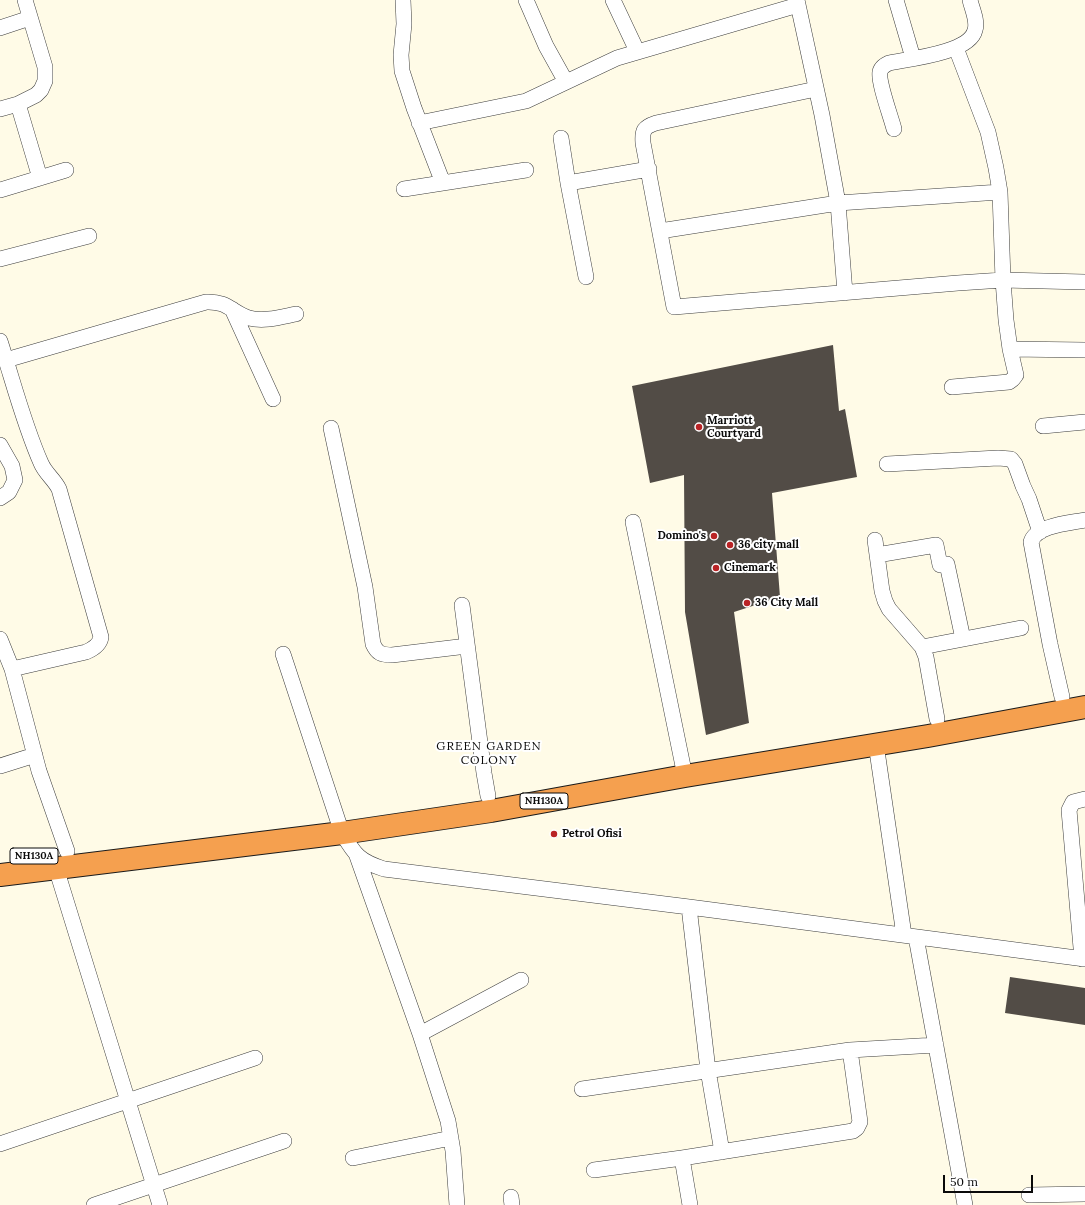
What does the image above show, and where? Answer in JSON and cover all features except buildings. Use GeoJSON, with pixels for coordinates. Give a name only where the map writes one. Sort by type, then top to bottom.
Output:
{"type":"FeatureCollection","features":[{"type":"Feature","properties":{"kind":"highway","name":"NH130A"},"geometry":{"type":"LineString","coordinates":[[0,875],[62,860],[340,826],[491,811],[683,770],[930,726],[1085,693]]}},
{"type":"Feature","properties":{"kind":"highway","name":"NH130A"},"geometry":{"type":"LineString","coordinates":[[340,826],[488,796],[876,744],[930,726],[1085,707]]}},
{"type":"Feature","properties":{"kind":"highway","name":"NH130A"},"geometry":{"type":"LineString","coordinates":[[0,860],[62,860]]}},
{"type":"Feature","properties":{"kind":"street"},"geometry":{"type":"LineString","coordinates":[[0,109],[18,104],[36,96],[41,90],[45,81],[45,67],[25,0]]}},
{"type":"Feature","properties":{"kind":"street"},"geometry":{"type":"LineString","coordinates":[[403,0],[404,24],[402,71],[419,123],[443,183]]}},
{"type":"Feature","properties":{"kind":"street"},"geometry":{"type":"LineString","coordinates":[[526,0],[546,46],[566,82]]}},
{"type":"Feature","properties":{"kind":"street"},"geometry":{"type":"LineString","coordinates":[[613,0],[637,51]]}},
{"type":"Feature","properties":{"kind":"street"},"geometry":{"type":"LineString","coordinates":[[896,0],[913,58]]}},
{"type":"Feature","properties":{"kind":"street"},"geometry":{"type":"LineString","coordinates":[[894,129],[881,81],[880,71],[884,65],[889,63],[956,48],[968,41],[976,30],[970,0]]}},
{"type":"Feature","properties":{"kind":"street"},"geometry":{"type":"LineString","coordinates":[[419,123],[521,102],[533,98],[612,60],[637,51],[797,3],[816,89],[838,203],[845,293]]}},
{"type":"Feature","properties":{"kind":"street"},"geometry":{"type":"LineString","coordinates":[[0,28],[30,18]]}},
{"type":"Feature","properties":{"kind":"street"},"geometry":{"type":"LineString","coordinates":[[952,387],[1004,382],[1011,380],[1016,375],[1010,349],[1006,320],[1000,192],[991,143],[956,48]]}},
{"type":"Feature","properties":{"kind":"street"},"geometry":{"type":"LineString","coordinates":[[816,89],[649,125],[644,129],[643,137],[674,307],[1003,280],[1085,282]]}},
{"type":"Feature","properties":{"kind":"street"},"geometry":{"type":"LineString","coordinates":[[18,104],[40,178]]}},
{"type":"Feature","properties":{"kind":"street"},"geometry":{"type":"LineString","coordinates":[[560,138],[586,276]]}},
{"type":"Feature","properties":{"kind":"street"},"geometry":{"type":"LineString","coordinates":[[568,183],[649,169]]}},
{"type":"Feature","properties":{"kind":"street"},"geometry":{"type":"LineString","coordinates":[[0,190],[66,170]]}},
{"type":"Feature","properties":{"kind":"street"},"geometry":{"type":"LineString","coordinates":[[404,189],[526,170]]}},
{"type":"Feature","properties":{"kind":"street"},"geometry":{"type":"LineString","coordinates":[[660,231],[838,203],[1000,192]]}},
{"type":"Feature","properties":{"kind":"street"},"geometry":{"type":"LineString","coordinates":[[0,259],[89,236]]}},
{"type":"Feature","properties":{"kind":"street"},"geometry":{"type":"LineString","coordinates":[[6,360],[198,304],[220,302],[240,314],[253,319],[269,319],[296,314]]}},
{"type":"Feature","properties":{"kind":"street"},"geometry":{"type":"LineString","coordinates":[[232,309],[273,399]]}},
{"type":"Feature","properties":{"kind":"street"},"geometry":{"type":"LineString","coordinates":[[0,340],[25,421],[41,464],[56,482],[63,500],[101,637],[101,640],[96,647],[86,652],[12,669]]}},
{"type":"Feature","properties":{"kind":"street"},"geometry":{"type":"LineString","coordinates":[[1010,349],[1085,350]]}},
{"type":"Feature","properties":{"kind":"street"},"geometry":{"type":"LineString","coordinates":[[1043,426],[1085,422]]}},
{"type":"Feature","properties":{"kind":"street"},"geometry":{"type":"LineString","coordinates":[[331,428],[364,587],[373,644],[376,650],[380,654],[392,655],[468,646]]}},
{"type":"Feature","properties":{"kind":"street"},"geometry":{"type":"LineString","coordinates":[[0,445],[12,466],[15,480],[9,492],[0,498]]}},
{"type":"Feature","properties":{"kind":"street"},"geometry":{"type":"LineString","coordinates":[[887,464],[998,458],[1011,460],[1015,464],[1040,532]]}},
{"type":"Feature","properties":{"kind":"street"},"geometry":{"type":"LineString","coordinates":[[1062,697],[1050,644],[1032,540],[1040,532],[1048,528],[1085,520]]}},
{"type":"Feature","properties":{"kind":"street"},"geometry":{"type":"LineString","coordinates":[[633,522],[683,770]]}},
{"type":"Feature","properties":{"kind":"street"},"geometry":{"type":"LineString","coordinates":[[930,726],[926,657],[922,647],[889,609],[885,601],[882,591],[876,548],[936,544],[940,565],[947,564],[962,639]]}},
{"type":"Feature","properties":{"kind":"street"},"geometry":{"type":"LineString","coordinates":[[462,605],[488,796]]}},
{"type":"Feature","properties":{"kind":"street"},"geometry":{"type":"LineString","coordinates":[[922,647],[1021,628]]}},
{"type":"Feature","properties":{"kind":"street"},"geometry":{"type":"LineString","coordinates":[[0,639],[12,669],[40,771],[62,860],[128,1100],[160,1205]]}},
{"type":"Feature","properties":{"kind":"street"},"geometry":{"type":"LineString","coordinates":[[283,654],[340,826],[357,856],[420,1034],[448,1121],[457,1205]]}},
{"type":"Feature","properties":{"kind":"street"},"geometry":{"type":"LineString","coordinates":[[876,744],[910,936],[936,1045],[965,1205]]}},
{"type":"Feature","properties":{"kind":"street"},"geometry":{"type":"LineString","coordinates":[[0,766],[35,755]]}},
{"type":"Feature","properties":{"kind":"street"},"geometry":{"type":"LineString","coordinates":[[357,856],[364,861],[384,869],[689,907],[1084,959],[1069,810],[1073,802],[1085,799]]}},
{"type":"Feature","properties":{"kind":"street"},"geometry":{"type":"LineString","coordinates":[[689,907],[708,1070],[722,1152]]}},
{"type":"Feature","properties":{"kind":"street"},"geometry":{"type":"LineString","coordinates":[[420,1034],[521,980]]}},
{"type":"Feature","properties":{"kind":"street"},"geometry":{"type":"LineString","coordinates":[[582,1089],[850,1050],[936,1045]]}},
{"type":"Feature","properties":{"kind":"street"},"geometry":{"type":"LineString","coordinates":[[594,1170],[722,1152],[855,1130],[860,1122],[850,1050]]}},
{"type":"Feature","properties":{"kind":"street"},"geometry":{"type":"LineString","coordinates":[[0,1144],[255,1058]]}},
{"type":"Feature","properties":{"kind":"street"},"geometry":{"type":"LineString","coordinates":[[353,1158],[451,1138]]}},
{"type":"Feature","properties":{"kind":"street"},"geometry":{"type":"LineString","coordinates":[[94,1205],[284,1141]]}},
{"type":"Feature","properties":{"kind":"street"},"geometry":{"type":"LineString","coordinates":[[682,1158],[690,1205]]}},
{"type":"Feature","properties":{"kind":"street"},"geometry":{"type":"LineString","coordinates":[[1029,1195],[1085,1194]]}},
{"type":"Feature","properties":{"kind":"place","name":"Marriott Courtyard"},"geometry":{"type":"Point","coordinates":[699,427]}},
{"type":"Feature","properties":{"kind":"place","name":"Domino's"},"geometry":{"type":"Point","coordinates":[714,536]}},
{"type":"Feature","properties":{"kind":"place","name":"36 city mall"},"geometry":{"type":"Point","coordinates":[730,545]}},
{"type":"Feature","properties":{"kind":"place","name":"Cinemark"},"geometry":{"type":"Point","coordinates":[716,568]}},
{"type":"Feature","properties":{"kind":"place","name":"36 City Mall"},"geometry":{"type":"Point","coordinates":[747,603]}},
{"type":"Feature","properties":{"kind":"place","name":"Petrol Ofisi"},"geometry":{"type":"Point","coordinates":[554,834]}},
{"type":"Feature","properties":{"kind":"district","name":"GREEN GARDEN COLONY"},"geometry":{"type":"Point","coordinates":[489,754]}}]}
